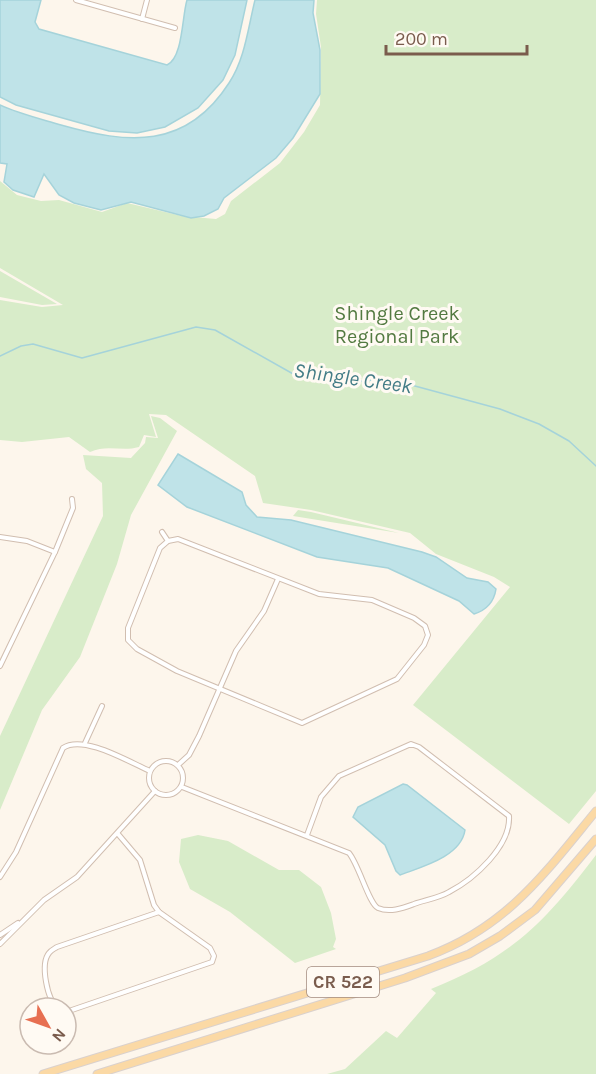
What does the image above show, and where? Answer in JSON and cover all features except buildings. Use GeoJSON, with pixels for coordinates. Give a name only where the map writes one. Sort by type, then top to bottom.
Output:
{"type":"FeatureCollection","features":[{"type":"Feature","properties":{"kind":"main road","name":"CR 522"},"geometry":{"type":"LineString","coordinates":[[43,1074],[428,956],[463,941],[500,917],[528,893],[596,811]]}},
{"type":"Feature","properties":{"kind":"main road","name":"CR 522"},"geometry":{"type":"LineString","coordinates":[[97,1074],[405,978],[469,954],[500,936],[535,910],[596,839]]}},
{"type":"Feature","properties":{"kind":"street"},"geometry":{"type":"LineString","coordinates":[[76,0],[175,28]]}},
{"type":"Feature","properties":{"kind":"street"},"geometry":{"type":"LineString","coordinates":[[142,19],[147,0]]}},
{"type":"Feature","properties":{"kind":"street"},"geometry":{"type":"LineString","coordinates":[[0,666],[55,552],[73,508],[72,499]]}},
{"type":"Feature","properties":{"kind":"street"},"geometry":{"type":"LineString","coordinates":[[162,532],[168,541]]}},
{"type":"Feature","properties":{"kind":"street"},"geometry":{"type":"LineString","coordinates":[[0,537],[27,541],[55,552]]}},
{"type":"Feature","properties":{"kind":"street"},"geometry":{"type":"LineString","coordinates":[[178,539],[278,579],[319,594],[372,600],[396,609],[425,626],[428,635],[424,645],[397,679],[302,723],[218,689],[137,649],[129,640],[129,627],[160,548],[168,541],[178,539]]}},
{"type":"Feature","properties":{"kind":"street"},"geometry":{"type":"LineString","coordinates":[[178,765],[189,755],[236,651],[264,610],[278,579]]}},
{"type":"Feature","properties":{"kind":"street"},"geometry":{"type":"LineString","coordinates":[[85,743],[102,706]]}},
{"type":"Feature","properties":{"kind":"street"},"geometry":{"type":"LineString","coordinates":[[0,877],[16,852],[58,756],[70,743],[85,743],[150,771]]}},
{"type":"Feature","properties":{"kind":"street"},"geometry":{"type":"LineString","coordinates":[[182,786],[349,853],[357,862],[370,900],[376,908],[397,910],[449,893],[490,859],[507,835],[510,826],[509,816],[419,747],[411,744],[339,776],[321,797],[307,835]]}},
{"type":"Feature","properties":{"kind":"street"},"geometry":{"type":"LineString","coordinates":[[165,760],[178,765],[184,775],[182,786],[167,795],[154,791],[149,781],[150,771],[155,764],[165,760]]}},
{"type":"Feature","properties":{"kind":"street"},"geometry":{"type":"LineString","coordinates":[[0,944],[44,900],[77,877],[118,834],[154,791]]}},
{"type":"Feature","properties":{"kind":"street"},"geometry":{"type":"LineString","coordinates":[[78,1008],[212,962],[214,956],[210,948],[159,912],[154,905],[140,860],[118,834]]}},
{"type":"Feature","properties":{"kind":"street"},"geometry":{"type":"LineString","coordinates":[[50,996],[45,964],[48,954],[57,947],[159,912]]}},
{"type":"Feature","properties":{"kind":"street"},"geometry":{"type":"LineString","coordinates":[[0,934],[23,919]]}},
{"type":"Feature","properties":{"kind":"green space","name":"Shingle Creek Regional Park"},"geometry":{"type":"Polygon","coordinates":[[[317,0],[596,0],[596,791],[569,824],[413,705],[510,587],[494,577],[436,554],[410,533],[311,510],[263,503],[255,476],[166,415],[149,414],[156,437],[144,435],[139,447],[133,448],[102,449],[90,452],[69,437],[22,442],[0,440],[0,300],[42,307],[63,305],[0,268],[0,181],[17,195],[41,201],[59,200],[102,212],[127,203],[182,216],[216,219],[225,214],[231,201],[280,163],[304,132],[320,105],[321,47],[316,14],[317,0]]]}},
{"type":"Feature","properties":{"kind":"green space"},"geometry":{"type":"Polygon","coordinates":[[[0,271],[57,304],[42,305],[0,297],[0,271]]]}},
{"type":"Feature","properties":{"kind":"green space"},"geometry":{"type":"Polygon","coordinates":[[[151,416],[160,418],[177,431],[131,515],[117,564],[80,657],[42,710],[0,810],[0,736],[103,516],[102,483],[86,469],[83,455],[131,458],[145,443],[146,437],[158,438],[151,416]]]}},
{"type":"Feature","properties":{"kind":"green space"},"geometry":{"type":"Polygon","coordinates":[[[298,510],[311,512],[399,533],[293,516],[298,510]]]}},
{"type":"Feature","properties":{"kind":"green space"},"geometry":{"type":"Polygon","coordinates":[[[198,835],[228,841],[279,870],[299,870],[321,887],[331,913],[336,939],[333,947],[336,949],[295,963],[230,912],[190,889],[179,862],[181,839],[198,835]]]}},
{"type":"Feature","properties":{"kind":"green space"},"geometry":{"type":"Polygon","coordinates":[[[596,855],[596,1074],[327,1074],[345,1069],[386,1031],[397,1038],[436,993],[431,989],[484,964],[525,935],[560,900],[596,855]]]}},
{"type":"Feature","properties":{"kind":"water"},"geometry":{"type":"Polygon","coordinates":[[[0,0],[41,0],[35,22],[39,29],[167,65],[172,61],[179,46],[187,0],[247,0],[235,55],[223,80],[198,108],[165,127],[137,133],[109,131],[16,105],[0,97],[0,0]]]}},
{"type":"Feature","properties":{"kind":"water"},"geometry":{"type":"Polygon","coordinates":[[[255,0],[314,0],[313,13],[320,50],[320,94],[293,138],[276,158],[224,198],[218,209],[204,216],[191,218],[131,202],[101,210],[74,203],[59,195],[44,174],[34,197],[13,190],[4,182],[7,164],[0,163],[0,105],[22,114],[109,136],[132,138],[175,131],[194,121],[212,105],[229,83],[239,64],[255,0]]]}},
{"type":"Feature","properties":{"kind":"water"},"geometry":{"type":"Polygon","coordinates":[[[178,454],[242,492],[246,505],[257,517],[291,520],[422,552],[436,557],[467,578],[488,582],[496,589],[494,598],[486,608],[474,614],[459,601],[388,568],[317,557],[187,507],[158,485],[178,454]]]}},
{"type":"Feature","properties":{"kind":"water"},"geometry":{"type":"Polygon","coordinates":[[[403,784],[465,830],[462,839],[448,854],[439,860],[400,875],[385,845],[353,817],[358,807],[403,784]]]}},
{"type":"Feature","properties":{"kind":"waterway","name":"Shingle Creek"},"geometry":{"type":"LineString","coordinates":[[0,356],[21,346],[33,344],[82,358],[196,327],[215,330],[295,375],[318,375],[350,382],[389,379],[500,409],[539,424],[569,441],[596,466]]}}]}
